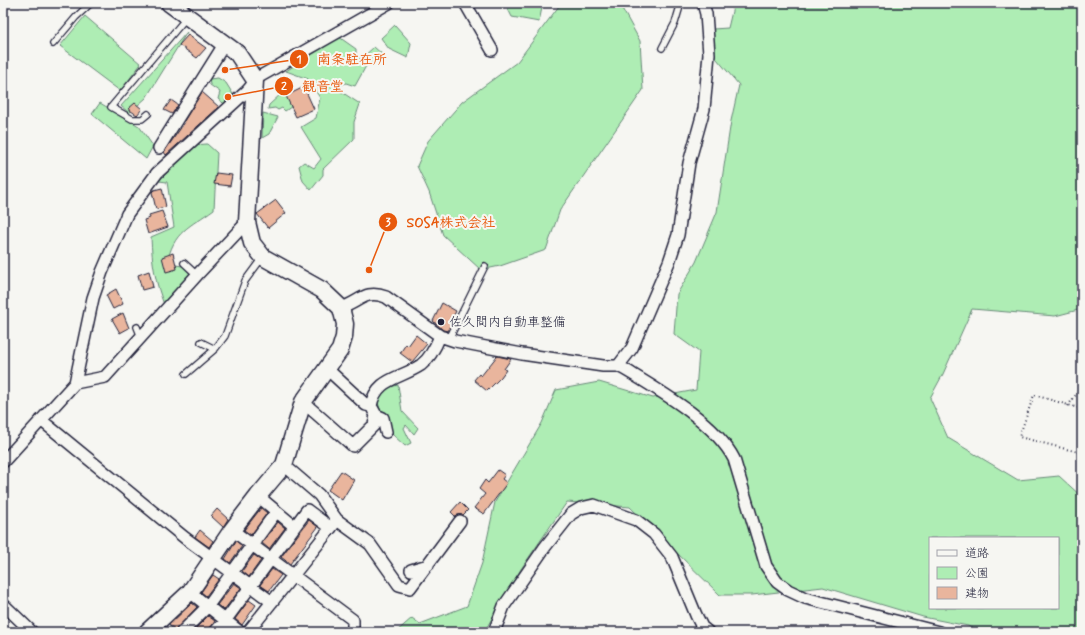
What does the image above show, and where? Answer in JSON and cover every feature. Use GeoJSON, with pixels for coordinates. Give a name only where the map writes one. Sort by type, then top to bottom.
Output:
{"type":"FeatureCollection","features":[{"type":"Feature","properties":{"kind":"street"},"geometry":{"type":"LineString","coordinates":[[147,632],[190,592],[232,530],[284,465],[303,402],[340,350],[344,337],[345,324],[341,308],[322,290],[263,257],[252,243],[247,222],[255,80],[237,53],[169,3]]}},
{"type":"Feature","properties":{"kind":"street"},"geometry":{"type":"LineString","coordinates":[[3,462],[75,383],[93,298],[102,272],[127,214],[157,173],[247,91],[255,80],[389,3]]}},
{"type":"Feature","properties":{"kind":"street"},"geometry":{"type":"LineString","coordinates":[[465,3],[492,50]]}},
{"type":"Feature","properties":{"kind":"street"},"geometry":{"type":"LineString","coordinates":[[618,366],[632,348],[669,262],[678,235],[689,163],[704,109],[708,54],[706,14],[703,3]]}},
{"type":"Feature","properties":{"kind":"street"},"geometry":{"type":"LineString","coordinates":[[159,148],[225,43]]}},
{"type":"Feature","properties":{"kind":"street"},"geometry":{"type":"LineString","coordinates":[[75,383],[105,377],[247,222]]}},
{"type":"Feature","properties":{"kind":"street"},"geometry":{"type":"LineString","coordinates":[[341,308],[353,304],[363,296],[377,293],[386,297],[444,338],[522,354],[603,366],[618,366],[678,402],[727,446],[734,459],[766,566],[777,582],[788,590],[805,598],[938,632]]}},
{"type":"Feature","properties":{"kind":"street"},"geometry":{"type":"LineString","coordinates":[[303,402],[353,446],[374,425],[374,394],[379,386],[422,364],[444,338]]}},
{"type":"Feature","properties":{"kind":"street"},"geometry":{"type":"LineString","coordinates":[[326,368],[366,405],[383,418],[386,432]]}},
{"type":"Feature","properties":{"kind":"street"},"geometry":{"type":"LineString","coordinates":[[41,420],[212,559],[272,602]]}},
{"type":"Feature","properties":{"kind":"street"},"geometry":{"type":"LineString","coordinates":[[284,465],[319,495],[334,524]]}},
{"type":"Feature","properties":{"kind":"street"},"geometry":{"type":"LineString","coordinates":[[258,496],[294,526]]}},
{"type":"Feature","properties":{"kind":"street"},"geometry":{"type":"LineString","coordinates":[[494,632],[504,606],[545,547],[571,514],[581,508],[594,505],[636,520],[654,534],[672,557],[696,615],[702,627],[708,632]]}},
{"type":"Feature","properties":{"kind":"street"},"geometry":{"type":"LineString","coordinates":[[215,632],[225,621],[269,559],[307,510],[370,544],[399,585],[410,588],[460,521]]}},
{"type":"Feature","properties":{"kind":"street"},"geometry":{"type":"LineString","coordinates":[[182,632],[207,607],[276,512]]}},
{"type":"Feature","properties":{"kind":"street"},"geometry":{"type":"LineString","coordinates":[[248,632],[334,524]]}},
{"type":"Feature","properties":{"kind":"street"},"geometry":{"type":"LineString","coordinates":[[232,530],[353,620],[353,630],[350,632]]}},
{"type":"Feature","properties":{"kind":"street"},"geometry":{"type":"LineString","coordinates":[[411,570],[428,565]]}},
{"type":"Feature","properties":{"kind":"street"},"geometry":{"type":"LineString","coordinates":[[190,592],[240,632]]}},
{"type":"Feature","properties":{"kind":"street"},"geometry":{"type":"LineString","coordinates":[[3,604],[32,632]]}},
{"type":"Feature","properties":{"kind":"lane"},"geometry":{"type":"LineString","coordinates":[[53,44],[76,17],[91,3]]}},
{"type":"Feature","properties":{"kind":"lane"},"geometry":{"type":"LineString","coordinates":[[662,48],[675,23],[681,3]]}},
{"type":"Feature","properties":{"kind":"lane"},"geometry":{"type":"LineString","coordinates":[[148,114],[142,119],[132,119],[111,107],[188,16]]}},
{"type":"Feature","properties":{"kind":"lane"},"geometry":{"type":"LineString","coordinates":[[186,374],[215,349],[225,336],[245,281],[263,257]]}},
{"type":"Feature","properties":{"kind":"lane"},"geometry":{"type":"LineString","coordinates":[[184,263],[197,275]]}},
{"type":"Feature","properties":{"kind":"lane"},"geometry":{"type":"LineString","coordinates":[[444,338],[485,266]]}},
{"type":"Feature","properties":{"kind":"lane"},"geometry":{"type":"LineString","coordinates":[[137,327],[142,338]]}},
{"type":"Feature","properties":{"kind":"lane"},"geometry":{"type":"LineString","coordinates":[[201,342],[215,349]]}},
{"type":"Feature","properties":{"kind":"path"},"geometry":{"type":"LineString","coordinates":[[1068,406],[1082,386]]}},
{"type":"Feature","properties":{"kind":"path"},"geometry":{"type":"LineString","coordinates":[[1082,409],[1034,395],[1019,437],[1082,452]]}},
{"type":"Feature","properties":{"kind":"green space"},"geometry":{"type":"Polygon","coordinates":[[[505,3],[543,3],[539,22],[512,17],[505,3]]]}},
{"type":"Feature","properties":{"kind":"green space"},"geometry":{"type":"Polygon","coordinates":[[[567,3],[619,3],[640,41],[643,90],[560,210],[546,250],[500,266],[481,270],[443,235],[429,192],[417,166],[428,141],[462,102],[517,62],[559,6],[567,3]]]}},
{"type":"Feature","properties":{"kind":"green space"},"geometry":{"type":"Polygon","coordinates":[[[734,3],[1082,3],[1082,159],[1078,169],[1082,169],[1082,309],[1055,316],[972,309],[943,374],[930,398],[948,438],[1018,480],[1059,476],[1082,497],[1082,632],[979,632],[968,626],[923,617],[823,587],[752,595],[720,595],[630,507],[567,502],[521,569],[484,632],[396,632],[412,618],[420,624],[467,606],[482,563],[495,502],[542,423],[556,390],[599,382],[653,398],[696,390],[699,352],[674,334],[677,294],[696,262],[717,212],[731,121],[739,85],[711,52],[713,29],[728,28],[734,3]]]}},
{"type":"Feature","properties":{"kind":"green space"},"geometry":{"type":"Polygon","coordinates":[[[85,16],[141,64],[120,91],[60,46],[85,16]]]}},
{"type":"Feature","properties":{"kind":"green space"},"geometry":{"type":"Polygon","coordinates":[[[395,25],[411,43],[408,58],[389,49],[381,38],[395,25]]]}},
{"type":"Feature","properties":{"kind":"green space"},"geometry":{"type":"Polygon","coordinates":[[[187,32],[146,98],[129,113],[121,106],[187,32]]]}},
{"type":"Feature","properties":{"kind":"green space"},"geometry":{"type":"Polygon","coordinates":[[[339,37],[356,49],[356,58],[363,57],[374,47],[383,55],[380,60],[366,66],[355,86],[346,83],[334,87],[360,104],[354,122],[354,139],[323,169],[323,175],[311,190],[303,181],[299,166],[304,162],[314,168],[321,159],[301,127],[316,118],[320,98],[308,79],[286,71],[339,37]]]}},
{"type":"Feature","properties":{"kind":"green space"},"geometry":{"type":"Polygon","coordinates":[[[218,78],[226,83],[236,99],[227,106],[218,99],[220,92],[210,85],[209,79],[218,78]]]}},
{"type":"Feature","properties":{"kind":"green space"},"geometry":{"type":"Polygon","coordinates":[[[282,93],[292,97],[291,107],[285,111],[282,108],[278,110],[275,108],[268,109],[269,105],[282,93]]]}},
{"type":"Feature","properties":{"kind":"green space"},"geometry":{"type":"Polygon","coordinates":[[[100,103],[139,126],[153,146],[146,159],[92,114],[100,103]]]}},
{"type":"Feature","properties":{"kind":"green space"},"geometry":{"type":"Polygon","coordinates":[[[263,113],[278,117],[269,134],[262,138],[263,113]]]}},
{"type":"Feature","properties":{"kind":"green space"},"geometry":{"type":"Polygon","coordinates":[[[207,144],[217,153],[214,209],[184,231],[174,244],[167,264],[183,266],[192,276],[165,307],[155,272],[151,237],[174,227],[167,182],[159,181],[193,145],[207,144]]]}},
{"type":"Feature","properties":{"kind":"green space"},"geometry":{"type":"Polygon","coordinates":[[[398,385],[402,411],[418,428],[414,434],[406,425],[404,428],[411,443],[405,446],[393,435],[387,418],[382,416],[377,399],[386,388],[398,385]]]}},
{"type":"Feature","properties":{"kind":"building"},"geometry":{"type":"Polygon","coordinates":[[[188,35],[206,48],[197,58],[179,45],[188,35]]]}},
{"type":"Feature","properties":{"kind":"building"},"geometry":{"type":"Polygon","coordinates":[[[304,87],[314,109],[296,117],[286,96],[304,87]]]}},
{"type":"Feature","properties":{"kind":"building"},"geometry":{"type":"Polygon","coordinates":[[[202,92],[219,107],[166,155],[164,152],[185,122],[184,121],[202,92]]]}},
{"type":"Feature","properties":{"kind":"building"},"geometry":{"type":"Polygon","coordinates":[[[171,100],[178,105],[172,114],[164,110],[171,100]]]}},
{"type":"Feature","properties":{"kind":"building"},"geometry":{"type":"Polygon","coordinates":[[[135,103],[142,109],[137,115],[128,109],[135,103]]]}},
{"type":"Feature","properties":{"kind":"building"},"geometry":{"type":"Polygon","coordinates":[[[216,173],[232,175],[230,186],[214,184],[216,173]]]}},
{"type":"Feature","properties":{"kind":"building"},"geometry":{"type":"Polygon","coordinates":[[[162,188],[166,207],[156,209],[152,192],[162,188]]]}},
{"type":"Feature","properties":{"kind":"building"},"geometry":{"type":"Polygon","coordinates":[[[276,200],[286,213],[268,228],[257,214],[276,200]]]}},
{"type":"Feature","properties":{"kind":"building"},"geometry":{"type":"Polygon","coordinates":[[[162,211],[168,227],[148,234],[144,220],[150,218],[149,215],[162,211]]]}},
{"type":"Feature","properties":{"kind":"building"},"geometry":{"type":"Polygon","coordinates":[[[173,253],[177,269],[166,272],[162,257],[173,253]]]}},
{"type":"Feature","properties":{"kind":"building"},"geometry":{"type":"Polygon","coordinates":[[[149,271],[153,287],[142,290],[138,275],[149,271]]]}},
{"type":"Feature","properties":{"kind":"building"},"geometry":{"type":"Polygon","coordinates":[[[116,289],[123,304],[113,309],[106,295],[116,289]]]}},
{"type":"Feature","properties":{"kind":"building"},"geometry":{"type":"Polygon","coordinates":[[[442,303],[456,311],[448,331],[443,330],[433,321],[442,303]]]}},
{"type":"Feature","properties":{"kind":"building"},"geometry":{"type":"Polygon","coordinates":[[[123,313],[129,328],[120,333],[112,319],[123,313]]]}},
{"type":"Feature","properties":{"kind":"building"},"geometry":{"type":"Polygon","coordinates":[[[416,335],[427,344],[412,362],[400,353],[406,344],[408,346],[416,335]]]}},
{"type":"Feature","properties":{"kind":"building"},"geometry":{"type":"Polygon","coordinates":[[[497,356],[511,359],[504,369],[506,370],[501,377],[487,391],[474,380],[479,374],[481,376],[497,356]]]}},
{"type":"Feature","properties":{"kind":"building"},"geometry":{"type":"Polygon","coordinates":[[[498,470],[505,475],[502,479],[507,483],[484,514],[474,508],[485,494],[479,489],[485,480],[488,483],[498,470]]]}},
{"type":"Feature","properties":{"kind":"building"},"geometry":{"type":"Polygon","coordinates":[[[341,471],[354,480],[342,500],[328,490],[341,471]]]}},
{"type":"Feature","properties":{"kind":"building"},"geometry":{"type":"Polygon","coordinates":[[[460,502],[468,510],[463,515],[455,516],[451,512],[460,502]]]}},
{"type":"Feature","properties":{"kind":"building"},"geometry":{"type":"Polygon","coordinates":[[[261,508],[267,513],[251,535],[244,530],[261,508]]]}},
{"type":"Feature","properties":{"kind":"building"},"geometry":{"type":"Polygon","coordinates":[[[217,509],[228,519],[223,527],[211,516],[217,509]]]}},
{"type":"Feature","properties":{"kind":"building"},"geometry":{"type":"Polygon","coordinates":[[[309,520],[318,527],[290,564],[281,557],[309,520]]]}},
{"type":"Feature","properties":{"kind":"building"},"geometry":{"type":"Polygon","coordinates":[[[278,522],[285,528],[269,549],[262,543],[278,522]]]}},
{"type":"Feature","properties":{"kind":"building"},"geometry":{"type":"Polygon","coordinates":[[[200,530],[213,541],[209,547],[195,537],[200,530]]]}},
{"type":"Feature","properties":{"kind":"building"},"geometry":{"type":"Polygon","coordinates":[[[236,541],[242,546],[230,563],[225,559],[236,541]]]}},
{"type":"Feature","properties":{"kind":"building"},"geometry":{"type":"Polygon","coordinates":[[[254,555],[261,560],[249,577],[242,571],[254,555]]]}},
{"type":"Feature","properties":{"kind":"building"},"geometry":{"type":"Polygon","coordinates":[[[272,569],[281,575],[269,591],[260,585],[272,569]]]}},
{"type":"Feature","properties":{"kind":"building"},"geometry":{"type":"Polygon","coordinates":[[[213,575],[219,579],[206,596],[201,592],[213,575]]]}},
{"type":"Feature","properties":{"kind":"building"},"geometry":{"type":"Polygon","coordinates":[[[234,583],[241,588],[224,610],[217,605],[234,583]]]}},
{"type":"Feature","properties":{"kind":"building"},"geometry":{"type":"Polygon","coordinates":[[[249,600],[256,605],[242,625],[235,619],[249,600]]]}},
{"type":"Feature","properties":{"kind":"building"},"geometry":{"type":"Polygon","coordinates":[[[192,603],[197,607],[175,630],[169,625],[192,603]]]}},
{"type":"Feature","properties":{"kind":"building"},"geometry":{"type":"Polygon","coordinates":[[[208,616],[215,621],[208,632],[192,632],[208,616]]]}},
{"type":"Feature","properties":{"kind":"place","name":"南条駐在所"},"geometry":{"type":"Point","coordinates":[225,70]}},
{"type":"Feature","properties":{"kind":"place","name":"観音堂"},"geometry":{"type":"Point","coordinates":[228,97]}},
{"type":"Feature","properties":{"kind":"place","name":"SOSA株式会社"},"geometry":{"type":"Point","coordinates":[369,270]}},
{"type":"Feature","properties":{"kind":"place","name":"佐久間内自動車整備"},"geometry":{"type":"Point","coordinates":[441,322]}}]}
